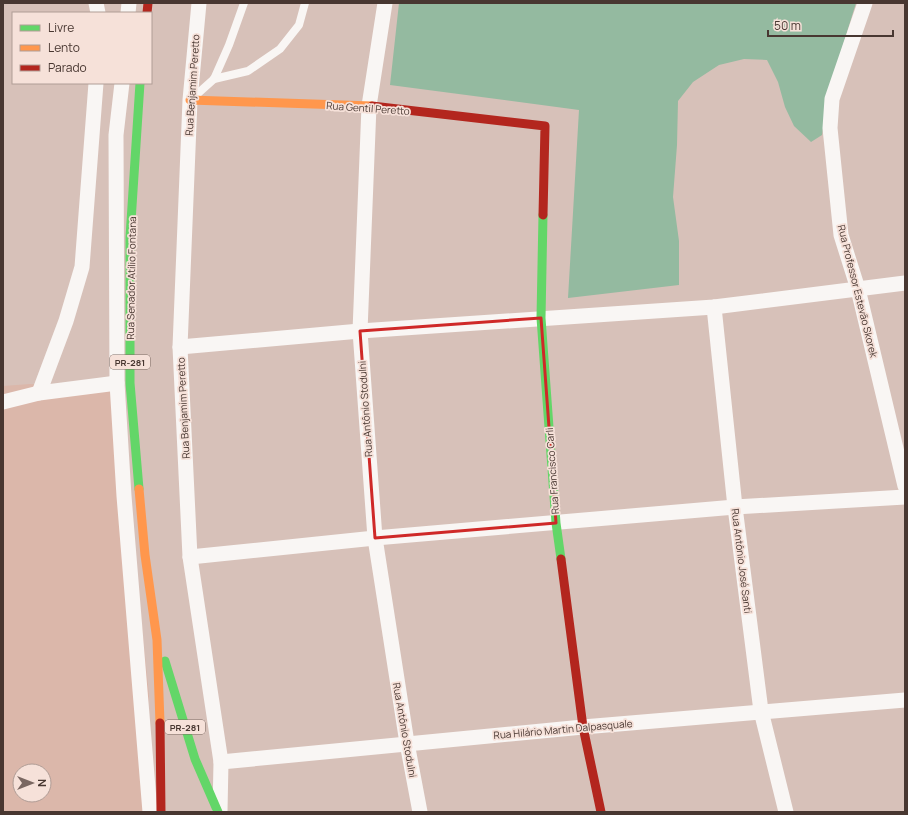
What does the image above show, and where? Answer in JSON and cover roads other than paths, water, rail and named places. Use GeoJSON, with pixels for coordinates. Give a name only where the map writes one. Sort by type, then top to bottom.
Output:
{"type":"FeatureCollection","features":[{"type":"Feature","properties":{"kind":"street","name":"Rua Benjamim Peretto"},"geometry":{"type":"LineString","coordinates":[[198,3],[190,100],[180,347],[190,557],[221,762],[219,812]]}},
{"type":"Feature","properties":{"kind":"street","name":"Rua Antônio Stodulni"},"geometry":{"type":"LineString","coordinates":[[385,3],[369,106],[360,331],[375,538],[407,743],[420,812]]}},
{"type":"Feature","properties":{"kind":"street","name":"Rua Professor Estevão Skorek"},"geometry":{"type":"LineString","coordinates":[[865,3],[832,99],[830,128],[841,235],[858,289],[905,486]]}},
{"type":"Feature","properties":{"kind":"street"},"geometry":{"type":"LineString","coordinates":[[39,393],[66,321],[82,267],[96,84]]}},
{"type":"Feature","properties":{"kind":"street"},"geometry":{"type":"LineString","coordinates":[[122,84],[116,135],[117,384],[124,504],[150,812]]}},
{"type":"Feature","properties":{"kind":"street","name":"Rua Senador Atílio Fontana"},"geometry":{"type":"LineString","coordinates":[[140,84],[130,237],[130,384],[145,555],[157,640],[160,694],[161,812]]}},
{"type":"Feature","properties":{"kind":"street","name":"Rua Gentil Peretto"},"geometry":{"type":"LineString","coordinates":[[190,100],[369,106],[545,126]]}},
{"type":"Feature","properties":{"kind":"street","name":"Rua Francisco Carli"},"geometry":{"type":"LineString","coordinates":[[545,126],[541,318],[556,523],[583,727],[601,812]]}},
{"type":"Feature","properties":{"kind":"street"},"geometry":{"type":"LineString","coordinates":[[180,347],[360,331],[714,307],[905,283]]}},
{"type":"Feature","properties":{"kind":"street","name":"Rua Antônio José Santi"},"geometry":{"type":"LineString","coordinates":[[714,307],[735,507],[761,711],[786,812]]}},
{"type":"Feature","properties":{"kind":"street"},"geometry":{"type":"LineString","coordinates":[[3,402],[39,393],[117,384]]}},
{"type":"Feature","properties":{"kind":"street"},"geometry":{"type":"LineString","coordinates":[[190,557],[375,538],[735,507],[905,497]]}},
{"type":"Feature","properties":{"kind":"street","name":"Rua Senador Atílio Fontana"},"geometry":{"type":"LineString","coordinates":[[157,640],[173,682],[189,742],[208,791],[219,812]]}},
{"type":"Feature","properties":{"kind":"street","name":"Rua Hilário Martin Dalpasquale"},"geometry":{"type":"LineString","coordinates":[[221,762],[583,727],[905,700]]}},
{"type":"Feature","properties":{"kind":"lane"},"geometry":{"type":"LineString","coordinates":[[190,100],[214,79],[229,45],[244,3]]}},
{"type":"Feature","properties":{"kind":"lane"},"geometry":{"type":"LineString","coordinates":[[214,79],[248,71],[280,50],[299,24],[305,3]]}}]}
